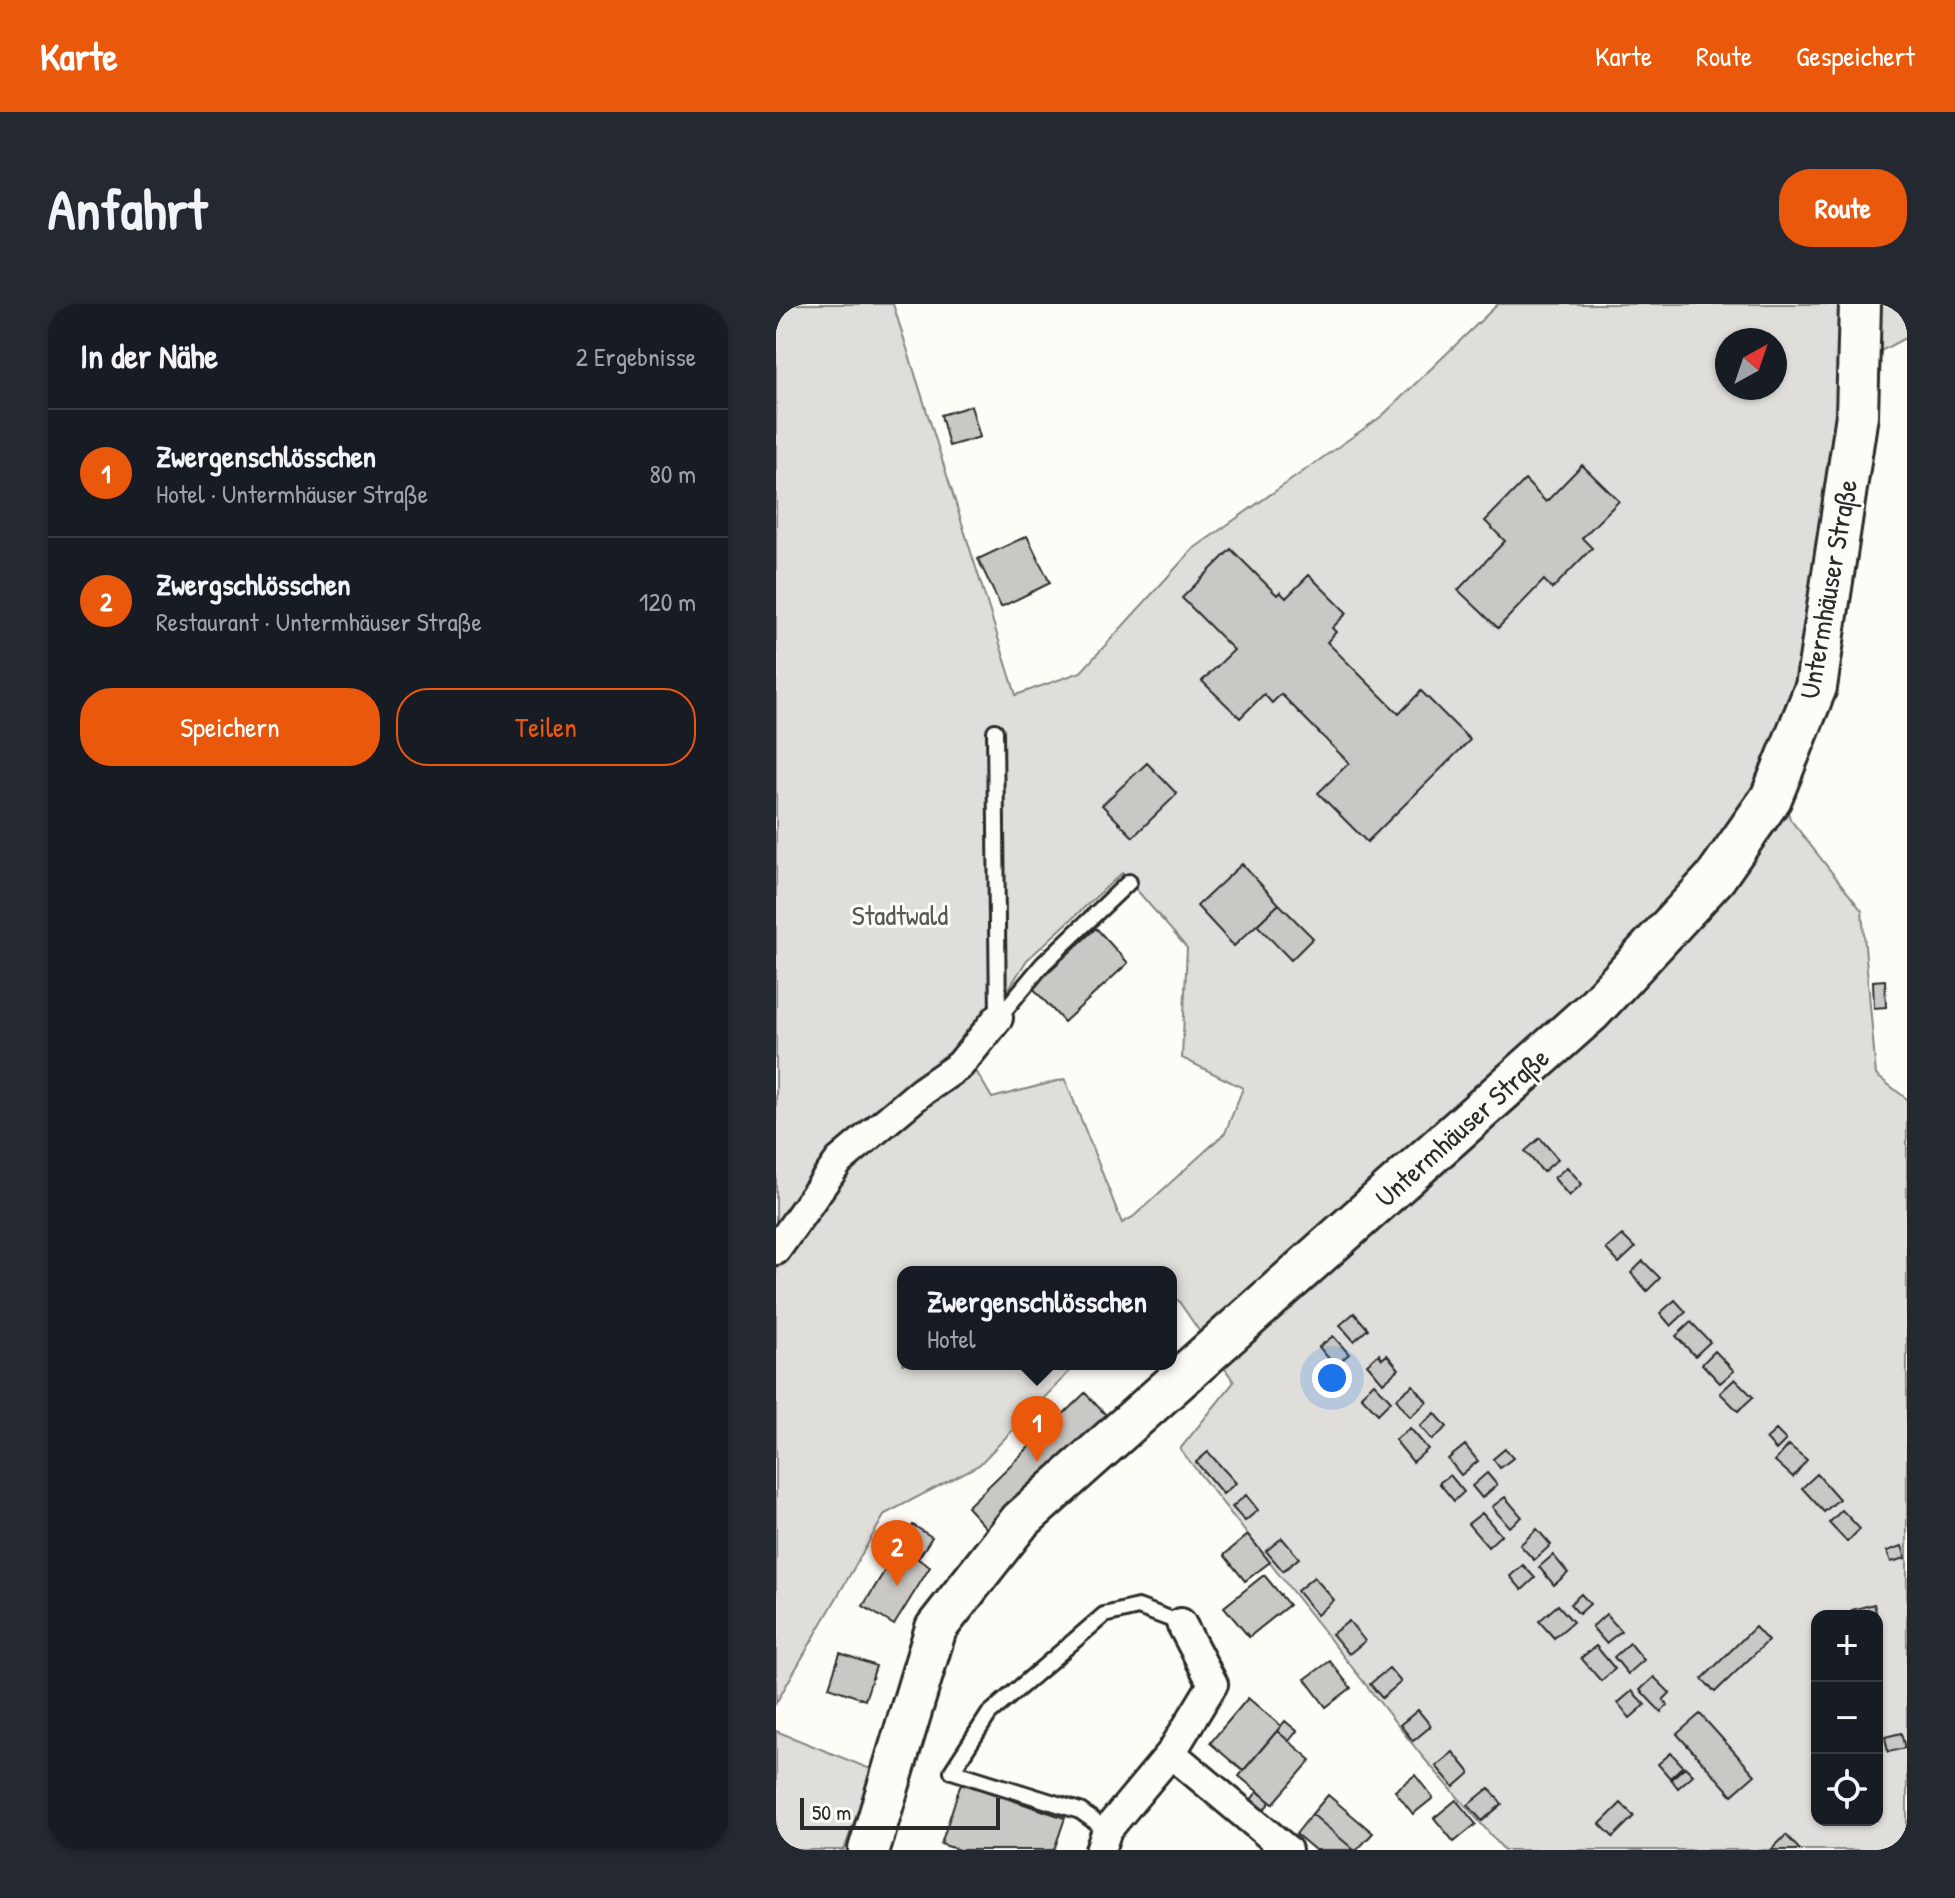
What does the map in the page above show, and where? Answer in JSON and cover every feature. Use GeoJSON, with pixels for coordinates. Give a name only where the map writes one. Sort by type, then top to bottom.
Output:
{"type":"FeatureCollection","features":[{"type":"Feature","properties":{"kind":"main road","name":"Untermhäuser Straße"},"geometry":{"type":"LineString","coordinates":[[869,1850],[936,1628],[1020,1521],[1592,1011],[1715,878],[1771,798],[1816,687],[1857,415],[1860,304]]}},
{"type":"Feature","properties":{"kind":"street"},"geometry":{"type":"LineString","coordinates":[[776,1250],[839,1161],[921,1092],[960,1065],[998,1018]]}},
{"type":"Feature","properties":{"kind":"street"},"geometry":{"type":"LineString","coordinates":[[1104,1840],[1171,1753],[1213,1684],[1181,1623]]}},
{"type":"Feature","properties":{"kind":"street"},"geometry":{"type":"LineString","coordinates":[[1171,1753],[1287,1850]]}},
{"type":"Feature","properties":{"kind":"lane"},"geometry":{"type":"LineString","coordinates":[[995,731],[998,1018]]}},
{"type":"Feature","properties":{"kind":"lane"},"geometry":{"type":"LineString","coordinates":[[998,1018],[1043,964],[1129,882]]}},
{"type":"Feature","properties":{"kind":"lane"},"geometry":{"type":"LineString","coordinates":[[1104,1840],[1080,1811],[952,1771],[989,1714],[1104,1615],[1138,1607],[1181,1623]]}},
{"type":"Feature","properties":{"kind":"green space","name":"Stadtwald"},"geometry":{"type":"Polygon","coordinates":[[[776,304],[893,304],[1016,695],[1081,672],[1193,549],[1382,416],[1498,304],[1907,304],[1907,337],[1849,368],[1802,673],[1771,756],[1790,819],[1862,911],[1876,1075],[1907,1099],[1907,1850],[1504,1850],[1422,1756],[1180,1449],[1234,1382],[1177,1300],[1177,1266],[897,1266],[897,1370],[1071,1370],[979,1465],[885,1514],[776,1703],[776,304]],[[1122,873],[1027,960],[999,1004],[962,1047],[992,1098],[1065,1079],[1122,1223],[1133,1217],[1225,1133],[1243,1088],[1182,1058],[1187,948],[1122,873]]]}},
{"type":"Feature","properties":{"kind":"green space"},"geometry":{"type":"Polygon","coordinates":[[[776,1731],[873,1770],[844,1850],[776,1850],[776,1731]]]}},
{"type":"Feature","properties":{"kind":"building"},"geometry":{"type":"Polygon","coordinates":[[[971,406],[980,437],[949,446],[941,415],[971,406]]]}},
{"type":"Feature","properties":{"kind":"building"},"geometry":{"type":"Polygon","coordinates":[[[1582,465],[1619,501],[1582,538],[1592,548],[1552,589],[1544,580],[1498,628],[1458,590],[1505,541],[1485,521],[1525,480],[1546,502],[1582,465]]]}},
{"type":"Feature","properties":{"kind":"building"},"geometry":{"type":"Polygon","coordinates":[[[1027,536],[1050,583],[1001,607],[978,559],[1027,536]]]}},
{"type":"Feature","properties":{"kind":"building"},"geometry":{"type":"Polygon","coordinates":[[[1231,549],[1277,595],[1280,592],[1286,598],[1309,575],[1347,613],[1332,628],[1336,632],[1327,642],[1399,714],[1421,691],[1470,740],[1367,842],[1318,793],[1349,763],[1281,694],[1272,703],[1264,694],[1240,718],[1202,681],[1234,650],[1182,598],[1231,549]]]}},
{"type":"Feature","properties":{"kind":"building"},"geometry":{"type":"Polygon","coordinates":[[[1147,763],[1177,794],[1133,837],[1102,805],[1147,763]]]}},
{"type":"Feature","properties":{"kind":"building"},"geometry":{"type":"Polygon","coordinates":[[[1242,864],[1279,904],[1234,946],[1197,906],[1242,864]]]}},
{"type":"Feature","properties":{"kind":"building"},"geometry":{"type":"Polygon","coordinates":[[[1279,904],[1313,938],[1291,960],[1257,925],[1279,904]]]}},
{"type":"Feature","properties":{"kind":"building"},"geometry":{"type":"Polygon","coordinates":[[[1096,928],[1128,963],[1064,1022],[1032,987],[1096,928]]]}},
{"type":"Feature","properties":{"kind":"building"},"geometry":{"type":"Polygon","coordinates":[[[1885,980],[1886,1007],[1874,1008],[1873,981],[1885,980]]]}},
{"type":"Feature","properties":{"kind":"building"},"geometry":{"type":"Polygon","coordinates":[[[1540,1138],[1558,1159],[1543,1172],[1525,1151],[1540,1138]]]}},
{"type":"Feature","properties":{"kind":"building"},"geometry":{"type":"Polygon","coordinates":[[[1567,1167],[1582,1184],[1569,1196],[1554,1178],[1567,1167]]]}},
{"type":"Feature","properties":{"kind":"building"},"geometry":{"type":"Polygon","coordinates":[[[1622,1235],[1635,1248],[1619,1263],[1606,1249],[1622,1235]]]}},
{"type":"Feature","properties":{"kind":"building"},"geometry":{"type":"Polygon","coordinates":[[[1643,1261],[1660,1278],[1647,1291],[1631,1273],[1643,1261]]]}},
{"type":"Feature","properties":{"kind":"building"},"geometry":{"type":"Polygon","coordinates":[[[1675,1300],[1686,1312],[1671,1326],[1660,1313],[1675,1300]]]}},
{"type":"Feature","properties":{"kind":"building"},"geometry":{"type":"Polygon","coordinates":[[[1354,1313],[1368,1329],[1354,1341],[1340,1325],[1354,1313]]]}},
{"type":"Feature","properties":{"kind":"building"},"geometry":{"type":"Polygon","coordinates":[[[1691,1322],[1710,1342],[1695,1356],[1676,1336],[1691,1322]]]}},
{"type":"Feature","properties":{"kind":"building"},"geometry":{"type":"Polygon","coordinates":[[[1333,1336],[1349,1354],[1335,1366],[1319,1347],[1333,1336]]]}},
{"type":"Feature","properties":{"kind":"building"},"geometry":{"type":"Polygon","coordinates":[[[1715,1351],[1734,1371],[1720,1383],[1702,1364],[1715,1351]]]}},
{"type":"Feature","properties":{"kind":"building"},"geometry":{"type":"Polygon","coordinates":[[[1379,1354],[1382,1359],[1387,1355],[1399,1369],[1383,1383],[1367,1364],[1379,1354]]]}},
{"type":"Feature","properties":{"kind":"building"},"geometry":{"type":"Polygon","coordinates":[[[1735,1379],[1753,1397],[1738,1411],[1720,1393],[1735,1379]]]}},
{"type":"Feature","properties":{"kind":"building"},"geometry":{"type":"Polygon","coordinates":[[[1374,1383],[1391,1401],[1378,1414],[1361,1396],[1374,1383]]]}},
{"type":"Feature","properties":{"kind":"building"},"geometry":{"type":"Polygon","coordinates":[[[1413,1385],[1427,1402],[1410,1417],[1396,1399],[1413,1385]]]}},
{"type":"Feature","properties":{"kind":"building"},"geometry":{"type":"Polygon","coordinates":[[[1085,1393],[1108,1417],[989,1531],[967,1507],[1085,1393]]]}},
{"type":"Feature","properties":{"kind":"building"},"geometry":{"type":"Polygon","coordinates":[[[1435,1413],[1447,1427],[1432,1440],[1420,1426],[1435,1413]]]}},
{"type":"Feature","properties":{"kind":"building"},"geometry":{"type":"Polygon","coordinates":[[[1410,1428],[1428,1449],[1413,1462],[1395,1440],[1410,1428]]]}},
{"type":"Feature","properties":{"kind":"building"},"geometry":{"type":"Polygon","coordinates":[[[1776,1430],[1786,1440],[1776,1450],[1766,1439],[1776,1430]]]}},
{"type":"Feature","properties":{"kind":"building"},"geometry":{"type":"Polygon","coordinates":[[[1465,1445],[1478,1461],[1461,1475],[1448,1459],[1465,1445]]]}},
{"type":"Feature","properties":{"kind":"building"},"geometry":{"type":"Polygon","coordinates":[[[1789,1445],[1807,1460],[1793,1477],[1775,1461],[1789,1445]]]}},
{"type":"Feature","properties":{"kind":"building"},"geometry":{"type":"Polygon","coordinates":[[[1505,1449],[1513,1458],[1500,1468],[1493,1459],[1505,1449]]]}},
{"type":"Feature","properties":{"kind":"building"},"geometry":{"type":"Polygon","coordinates":[[[1208,1452],[1236,1483],[1223,1494],[1196,1462],[1208,1452]]]}},
{"type":"Feature","properties":{"kind":"building"},"geometry":{"type":"Polygon","coordinates":[[[1487,1473],[1497,1485],[1482,1498],[1472,1486],[1487,1473]]]}},
{"type":"Feature","properties":{"kind":"building"},"geometry":{"type":"Polygon","coordinates":[[[1817,1474],[1839,1499],[1824,1512],[1802,1488],[1817,1474]]]}},
{"type":"Feature","properties":{"kind":"building"},"geometry":{"type":"Polygon","coordinates":[[[1450,1475],[1464,1492],[1454,1501],[1439,1483],[1450,1475]]]}},
{"type":"Feature","properties":{"kind":"building"},"geometry":{"type":"Polygon","coordinates":[[[1246,1495],[1258,1510],[1245,1521],[1232,1507],[1246,1495]]]}},
{"type":"Feature","properties":{"kind":"building"},"geometry":{"type":"Polygon","coordinates":[[[1505,1497],[1522,1517],[1509,1527],[1492,1507],[1505,1497]]]}},
{"type":"Feature","properties":{"kind":"building"},"geometry":{"type":"Polygon","coordinates":[[[1842,1510],[1860,1529],[1847,1542],[1829,1523],[1842,1510]]]}},
{"type":"Feature","properties":{"kind":"building"},"geometry":{"type":"Polygon","coordinates":[[[1482,1513],[1501,1535],[1488,1547],[1468,1524],[1482,1513]]]}},
{"type":"Feature","properties":{"kind":"building"},"geometry":{"type":"Polygon","coordinates":[[[913,1525],[932,1537],[918,1559],[930,1567],[894,1625],[863,1606],[913,1525]]]}},
{"type":"Feature","properties":{"kind":"building"},"geometry":{"type":"Polygon","coordinates":[[[1537,1529],[1551,1545],[1534,1560],[1520,1545],[1537,1529]]]}},
{"type":"Feature","properties":{"kind":"building"},"geometry":{"type":"Polygon","coordinates":[[[1248,1535],[1270,1562],[1245,1581],[1224,1555],[1248,1535]]]}},
{"type":"Feature","properties":{"kind":"building"},"geometry":{"type":"Polygon","coordinates":[[[1282,1538],[1299,1558],[1283,1571],[1266,1551],[1282,1538]]]}},
{"type":"Feature","properties":{"kind":"building"},"geometry":{"type":"Polygon","coordinates":[[[1902,1546],[1906,1558],[1891,1562],[1887,1551],[1902,1546]]]}},
{"type":"Feature","properties":{"kind":"building"},"geometry":{"type":"Polygon","coordinates":[[[1553,1555],[1568,1573],[1554,1585],[1539,1567],[1553,1555]]]}},
{"type":"Feature","properties":{"kind":"building"},"geometry":{"type":"Polygon","coordinates":[[[1523,1565],[1535,1578],[1522,1590],[1510,1576],[1523,1565]]]}},
{"type":"Feature","properties":{"kind":"building"},"geometry":{"type":"Polygon","coordinates":[[[1264,1575],[1289,1605],[1249,1637],[1224,1607],[1264,1575]]]}},
{"type":"Feature","properties":{"kind":"building"},"geometry":{"type":"Polygon","coordinates":[[[1314,1577],[1334,1600],[1317,1615],[1297,1591],[1314,1577]]]}},
{"type":"Feature","properties":{"kind":"building"},"geometry":{"type":"Polygon","coordinates":[[[1581,1594],[1590,1604],[1579,1614],[1570,1604],[1581,1594]]]}},
{"type":"Feature","properties":{"kind":"building"},"geometry":{"type":"Polygon","coordinates":[[[1874,1604],[1876,1610],[1852,1610],[1874,1604]]]}},
{"type":"Feature","properties":{"kind":"building"},"geometry":{"type":"Polygon","coordinates":[[[1558,1605],[1573,1622],[1554,1638],[1539,1621],[1558,1605]]]}},
{"type":"Feature","properties":{"kind":"building"},"geometry":{"type":"Polygon","coordinates":[[[1606,1614],[1621,1631],[1606,1643],[1592,1627],[1606,1614]]]}},
{"type":"Feature","properties":{"kind":"building"},"geometry":{"type":"Polygon","coordinates":[[[1349,1621],[1365,1641],[1349,1654],[1332,1634],[1349,1621]]]}},
{"type":"Feature","properties":{"kind":"building"},"geometry":{"type":"Polygon","coordinates":[[[1755,1627],[1768,1641],[1715,1692],[1702,1679],[1755,1627]]]}},
{"type":"Feature","properties":{"kind":"building"},"geometry":{"type":"Polygon","coordinates":[[[1630,1643],[1644,1660],[1628,1674],[1614,1657],[1630,1643]]]}},
{"type":"Feature","properties":{"kind":"building"},"geometry":{"type":"Polygon","coordinates":[[[1596,1646],[1615,1669],[1601,1681],[1581,1658],[1596,1646]]]}},
{"type":"Feature","properties":{"kind":"building"},"geometry":{"type":"Polygon","coordinates":[[[840,1653],[876,1666],[865,1700],[829,1687],[840,1653]]]}},
{"type":"Feature","properties":{"kind":"building"},"geometry":{"type":"Polygon","coordinates":[[[1330,1661],[1351,1688],[1326,1707],[1305,1679],[1330,1661]]]}},
{"type":"Feature","properties":{"kind":"building"},"geometry":{"type":"Polygon","coordinates":[[[1389,1668],[1401,1682],[1382,1698],[1370,1684],[1389,1668]]]}},
{"type":"Feature","properties":{"kind":"building"},"geometry":{"type":"Polygon","coordinates":[[[1654,1677],[1670,1693],[1663,1700],[1668,1705],[1661,1712],[1640,1690],[1654,1677]]]}},
{"type":"Feature","properties":{"kind":"building"},"geometry":{"type":"Polygon","coordinates":[[[1632,1691],[1645,1705],[1630,1718],[1618,1703],[1632,1691]]]}},
{"type":"Feature","properties":{"kind":"building"},"geometry":{"type":"Polygon","coordinates":[[[1248,1698],[1281,1726],[1243,1771],[1210,1743],[1248,1698]]]}},
{"type":"Feature","properties":{"kind":"building"},"geometry":{"type":"Polygon","coordinates":[[[1418,1710],[1431,1726],[1413,1741],[1400,1725],[1418,1710]]]}},
{"type":"Feature","properties":{"kind":"building"},"geometry":{"type":"Polygon","coordinates":[[[1700,1714],[1755,1775],[1732,1795],[1677,1734],[1700,1714]]]}},
{"type":"Feature","properties":{"kind":"building"},"geometry":{"type":"Polygon","coordinates":[[[1285,1721],[1297,1731],[1289,1741],[1277,1731],[1285,1721]]]}},
{"type":"Feature","properties":{"kind":"building"},"geometry":{"type":"Polygon","coordinates":[[[1277,1731],[1311,1760],[1273,1804],[1239,1776],[1277,1731]]]}},
{"type":"Feature","properties":{"kind":"building"},"geometry":{"type":"Polygon","coordinates":[[[1901,1733],[1905,1748],[1888,1752],[1885,1737],[1901,1733]]]}},
{"type":"Feature","properties":{"kind":"building"},"geometry":{"type":"Polygon","coordinates":[[[1453,1752],[1470,1773],[1454,1787],[1436,1766],[1453,1752]]]}},
{"type":"Feature","properties":{"kind":"building"},"geometry":{"type":"Polygon","coordinates":[[[1671,1753],[1683,1766],[1670,1778],[1658,1764],[1671,1753]]]}},
{"type":"Feature","properties":{"kind":"building"},"geometry":{"type":"Polygon","coordinates":[[[1685,1767],[1693,1775],[1678,1788],[1671,1779],[1685,1767]]]}},
{"type":"Feature","properties":{"kind":"building"},"geometry":{"type":"Polygon","coordinates":[[[1415,1775],[1433,1798],[1413,1814],[1395,1791],[1415,1775]]]}},
{"type":"Feature","properties":{"kind":"building"},"geometry":{"type":"Polygon","coordinates":[[[961,1783],[1065,1818],[1054,1850],[959,1850],[941,1844],[961,1783]]]}},
{"type":"Feature","properties":{"kind":"building"},"geometry":{"type":"Polygon","coordinates":[[[1489,1788],[1502,1804],[1482,1821],[1468,1805],[1489,1788]]]}},
{"type":"Feature","properties":{"kind":"building"},"geometry":{"type":"Polygon","coordinates":[[[1258,1791],[1270,1802],[1262,1812],[1249,1802],[1258,1791]]]}},
{"type":"Feature","properties":{"kind":"building"},"geometry":{"type":"Polygon","coordinates":[[[1328,1795],[1373,1833],[1357,1850],[1312,1814],[1328,1795]]]}},
{"type":"Feature","properties":{"kind":"building"},"geometry":{"type":"Polygon","coordinates":[[[1456,1800],[1476,1824],[1454,1842],[1434,1818],[1456,1800]]]}},
{"type":"Feature","properties":{"kind":"building"},"geometry":{"type":"Polygon","coordinates":[[[1621,1803],[1634,1816],[1613,1837],[1600,1824],[1621,1803]]]}},
{"type":"Feature","properties":{"kind":"building"},"geometry":{"type":"Polygon","coordinates":[[[1312,1814],[1354,1850],[1315,1850],[1296,1834],[1312,1814]]]}},
{"type":"Feature","properties":{"kind":"building"},"geometry":{"type":"Polygon","coordinates":[[[1786,1835],[1800,1850],[1771,1850],[1786,1835]]]}},
{"type":"Feature","properties":{"kind":"place","name":"Zwergenschlösschen"},"geometry":{"type":"Point","coordinates":[1037,1462]}},
{"type":"Feature","properties":{"kind":"place","name":"Zwergschlösschen"},"geometry":{"type":"Point","coordinates":[897,1586]}}]}
